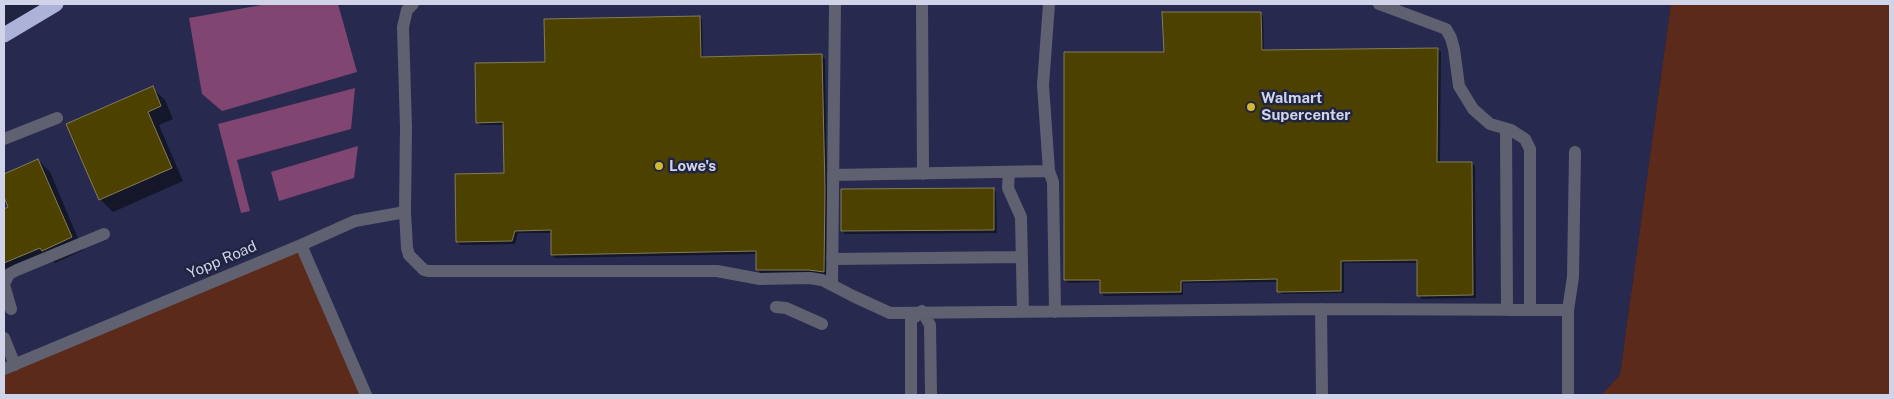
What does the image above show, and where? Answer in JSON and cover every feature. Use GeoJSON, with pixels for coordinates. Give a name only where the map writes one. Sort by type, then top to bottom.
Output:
{"type":"FeatureCollection","features":[{"type":"Feature","properties":{"kind":"highway"},"geometry":{"type":"LineString","coordinates":[[4,35],[56,4]]}},
{"type":"Feature","properties":{"kind":"street"},"geometry":{"type":"LineString","coordinates":[[413,4],[407,10],[403,27],[407,248],[410,255],[424,270],[435,272],[717,271],[760,279],[809,278],[832,284],[853,296],[890,312],[1321,309],[1568,310]]}},
{"type":"Feature","properties":{"kind":"street"},"geometry":{"type":"LineString","coordinates":[[832,284],[835,4]]}},
{"type":"Feature","properties":{"kind":"street"},"geometry":{"type":"LineString","coordinates":[[922,4],[923,174]]}},
{"type":"Feature","properties":{"kind":"street"},"geometry":{"type":"LineString","coordinates":[[1049,4],[1043,85],[1049,171],[1053,182],[1055,312]]}},
{"type":"Feature","properties":{"kind":"street"},"geometry":{"type":"LineString","coordinates":[[1379,4],[1446,30],[1451,38],[1454,49],[1459,86],[1473,109],[1490,124],[1506,129],[1525,139],[1530,150],[1530,310]]}},
{"type":"Feature","properties":{"kind":"street"},"geometry":{"type":"LineString","coordinates":[[4,139],[57,118]]}},
{"type":"Feature","properties":{"kind":"street"},"geometry":{"type":"LineString","coordinates":[[1506,129],[1507,310]]}},
{"type":"Feature","properties":{"kind":"street"},"geometry":{"type":"LineString","coordinates":[[1568,395],[1568,310],[1572,277],[1575,152]]}},
{"type":"Feature","properties":{"kind":"street"},"geometry":{"type":"LineString","coordinates":[[833,175],[1049,171]]}},
{"type":"Feature","properties":{"kind":"street"},"geometry":{"type":"LineString","coordinates":[[1009,172],[1008,188],[1021,217],[1023,312]]}},
{"type":"Feature","properties":{"kind":"street","name":"Yopp Road"},"geometry":{"type":"LineString","coordinates":[[9,367],[355,221],[406,212]]}},
{"type":"Feature","properties":{"kind":"street"},"geometry":{"type":"LineString","coordinates":[[12,309],[4,285],[9,274],[104,234]]}},
{"type":"Feature","properties":{"kind":"street"},"geometry":{"type":"LineString","coordinates":[[301,245],[366,395]]}},
{"type":"Feature","properties":{"kind":"street"},"geometry":{"type":"LineString","coordinates":[[832,259],[1022,257]]}},
{"type":"Feature","properties":{"kind":"street"},"geometry":{"type":"LineString","coordinates":[[776,307],[786,308],[822,324]]}},
{"type":"Feature","properties":{"kind":"street"},"geometry":{"type":"LineString","coordinates":[[1321,309],[1322,395]]}},
{"type":"Feature","properties":{"kind":"street"},"geometry":{"type":"LineString","coordinates":[[911,395],[911,320],[922,312]]}},
{"type":"Feature","properties":{"kind":"street"},"geometry":{"type":"LineString","coordinates":[[922,312],[930,325],[931,395]]}},
{"type":"Feature","properties":{"kind":"street"},"geometry":{"type":"LineString","coordinates":[[4,338],[9,367]]}},
{"type":"Feature","properties":{"kind":"shaded area"},"geometry":{"type":"Polygon","coordinates":[[[56,4],[1671,4],[1620,375],[1601,395],[133,395],[4,369],[4,35],[56,4]]]}},
{"type":"Feature","properties":{"kind":"shaded area"},"geometry":{"type":"Polygon","coordinates":[[[267,4],[338,4],[357,72],[222,111],[202,94],[189,18],[267,4]]]}},
{"type":"Feature","properties":{"kind":"shaded area"},"geometry":{"type":"Polygon","coordinates":[[[1671,4],[1890,4],[1890,395],[1601,395],[1620,375],[1671,4]]]}},
{"type":"Feature","properties":{"kind":"shaded area"},"geometry":{"type":"Polygon","coordinates":[[[355,88],[351,129],[237,160],[250,211],[241,213],[218,124],[355,88]]]}},
{"type":"Feature","properties":{"kind":"shaded area"},"geometry":{"type":"Polygon","coordinates":[[[358,146],[354,178],[279,201],[271,172],[358,146]]]}},
{"type":"Feature","properties":{"kind":"shaded area"},"geometry":{"type":"Polygon","coordinates":[[[301,245],[366,395],[4,395],[4,369],[301,245]]]}},
{"type":"Feature","properties":{"kind":"building","name":"Walmart Supercenter"},"geometry":{"type":"Polygon","coordinates":[[[1162,12],[1261,12],[1262,50],[1438,48],[1437,162],[1472,162],[1473,295],[1417,296],[1417,260],[1341,261],[1341,291],[1277,292],[1277,279],[1181,281],[1181,292],[1100,293],[1100,280],[1064,280],[1064,52],[1164,52],[1162,12]]]}},
{"type":"Feature","properties":{"kind":"building"},"geometry":{"type":"Polygon","coordinates":[[[700,16],[701,57],[822,54],[825,189],[824,272],[809,270],[756,270],[756,251],[551,255],[551,230],[515,231],[512,241],[456,242],[455,174],[504,173],[503,122],[476,123],[475,63],[545,62],[544,19],[700,16]]]}},
{"type":"Feature","properties":{"kind":"building"},"geometry":{"type":"Polygon","coordinates":[[[153,86],[161,106],[148,112],[172,168],[99,200],[66,124],[153,86]]]}},
{"type":"Feature","properties":{"kind":"building"},"geometry":{"type":"Polygon","coordinates":[[[38,159],[72,237],[42,251],[40,248],[4,263],[4,209],[8,207],[4,197],[4,174],[38,159]]]}},
{"type":"Feature","properties":{"kind":"building"},"geometry":{"type":"Polygon","coordinates":[[[994,188],[994,230],[841,231],[841,189],[994,188]]]}},
{"type":"Feature","properties":{"kind":"place","name":"Walmart Supercenter"},"geometry":{"type":"Point","coordinates":[1251,107]}},
{"type":"Feature","properties":{"kind":"place","name":"Lowe's"},"geometry":{"type":"Point","coordinates":[659,166]}}]}
